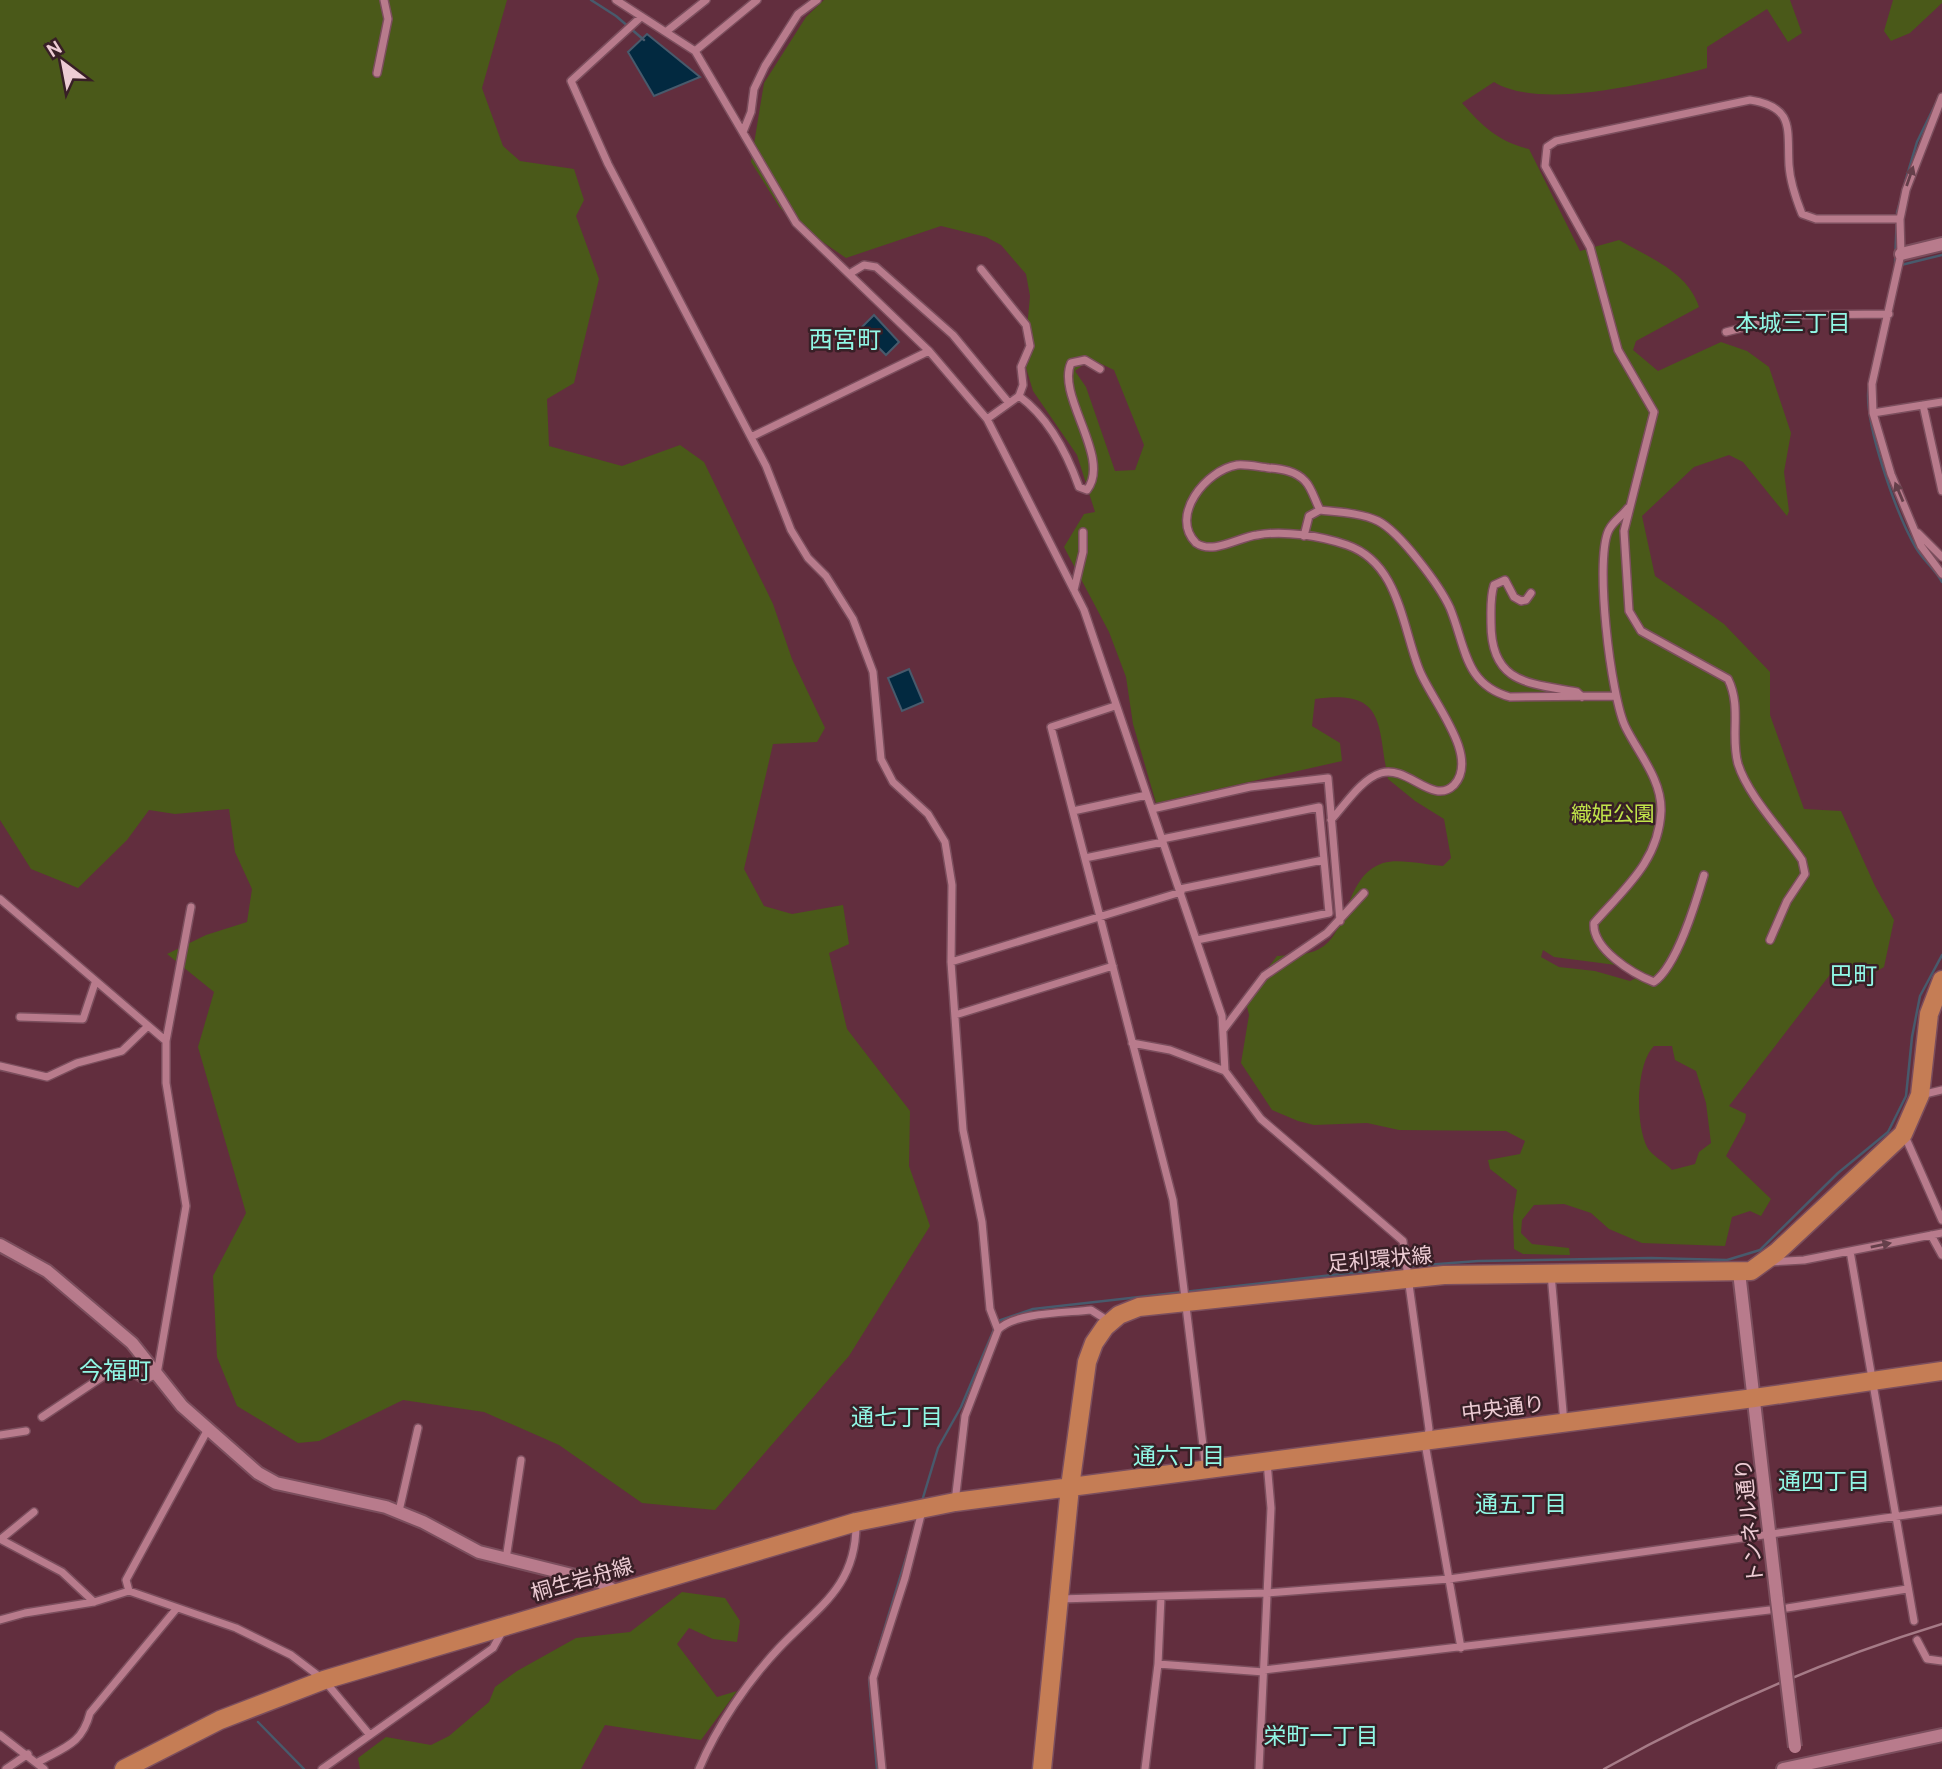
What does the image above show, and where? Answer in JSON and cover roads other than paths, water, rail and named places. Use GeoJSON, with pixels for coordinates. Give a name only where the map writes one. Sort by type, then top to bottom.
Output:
{"type":"FeatureCollection","features":[{"type":"Feature","properties":{"kind":"main road","name":"足利環状線"},"geometry":{"type":"LineString","coordinates":[[1110,1322],[1139,1307],[1407,1278],[1551,1272],[1751,1270],[1765,1262],[1903,1134],[1920,1095],[1929,1014],[1942,980]]}},
{"type":"Feature","properties":{"kind":"main road"},"geometry":{"type":"LineString","coordinates":[[1042,1769],[1070,1487],[1087,1362],[1094,1343],[1110,1322]]}},
{"type":"Feature","properties":{"kind":"main road","name":"中央通り"},"geometry":{"type":"LineString","coordinates":[[1070,1487],[1564,1424],[1942,1371]]}},
{"type":"Feature","properties":{"kind":"main road","name":"桐生岩舟線"},"geometry":{"type":"LineString","coordinates":[[124,1769],[220,1720],[324,1679],[856,1522],[955,1502],[1070,1487]]}},
{"type":"Feature","properties":{"kind":"street"},"geometry":{"type":"LineString","coordinates":[[377,73],[388,19],[384,0]]}},
{"type":"Feature","properties":{"kind":"street"},"geometry":{"type":"LineString","coordinates":[[616,0],[695,51],[796,223],[929,351],[986,419],[1084,610],[1198,940],[1224,1030],[1225,1071]]}},
{"type":"Feature","properties":{"kind":"street"},"geometry":{"type":"LineString","coordinates":[[667,31],[706,0]]}},
{"type":"Feature","properties":{"kind":"street"},"geometry":{"type":"LineString","coordinates":[[695,51],[757,0]]}},
{"type":"Feature","properties":{"kind":"street"},"geometry":{"type":"LineString","coordinates":[[743,132],[751,112],[754,89],[765,66],[798,14],[817,0]]}},
{"type":"Feature","properties":{"kind":"street"},"geometry":{"type":"LineString","coordinates":[[641,17],[571,81],[608,164],[751,437],[791,530],[808,558],[826,576],[853,619],[873,672],[881,760],[893,782],[928,814],[946,842],[952,885],[951,962],[963,1130],[982,1222],[990,1309],[998,1329]]}},
{"type":"Feature","properties":{"kind":"street"},"geometry":{"type":"LineString","coordinates":[[1770,940],[1787,901],[1805,874],[1802,860],[1741,773],[1736,748],[1737,711],[1728,679],[1715,669],[1641,631],[1629,611],[1623,557],[1628,508],[1654,412],[1618,350],[1590,247],[1545,166],[1548,147],[1556,141],[1750,100],[1765,102],[1780,111],[1788,124],[1789,166],[1802,214],[1816,219],[1900,219]]}},
{"type":"Feature","properties":{"kind":"street"},"geometry":{"type":"LineString","coordinates":[[1941,101],[1910,178],[1900,219],[1901,254],[1872,384],[1873,413],[1891,474],[1921,546],[1942,574]]}},
{"type":"Feature","properties":{"kind":"street"},"geometry":{"type":"LineString","coordinates":[[1901,254],[1942,244]]}},
{"type":"Feature","properties":{"kind":"street"},"geometry":{"type":"LineString","coordinates":[[849,274],[864,265],[876,267],[953,335],[1009,403]]}},
{"type":"Feature","properties":{"kind":"street"},"geometry":{"type":"LineString","coordinates":[[981,269],[1026,325],[1030,337],[1021,367],[1023,385],[1019,396],[986,419]]}},
{"type":"Feature","properties":{"kind":"street"},"geometry":{"type":"LineString","coordinates":[[1726,332],[1792,315],[1889,314]]}},
{"type":"Feature","properties":{"kind":"street"},"geometry":{"type":"LineString","coordinates":[[751,437],[929,351]]}},
{"type":"Feature","properties":{"kind":"street"},"geometry":{"type":"LineString","coordinates":[[1019,396],[1052,432],[1067,455],[1079,487],[1087,490],[1091,485],[1091,452],[1068,384],[1068,370],[1071,363],[1085,360],[1100,369]]}},
{"type":"Feature","properties":{"kind":"street"},"geometry":{"type":"LineString","coordinates":[[1873,413],[1942,402]]}},
{"type":"Feature","properties":{"kind":"street"},"geometry":{"type":"LineString","coordinates":[[1923,405],[1942,491]]}},
{"type":"Feature","properties":{"kind":"street"},"geometry":{"type":"LineString","coordinates":[[1320,510],[1308,485],[1298,475],[1283,470],[1238,465],[1208,480],[1188,510],[1188,530],[1191,538],[1201,546],[1210,548],[1261,534],[1304,536],[1346,545],[1364,553],[1378,566],[1401,606],[1418,668],[1459,742],[1462,758],[1461,773],[1452,786],[1439,791],[1424,788],[1398,771],[1382,772],[1368,779],[1331,820]]}},
{"type":"Feature","properties":{"kind":"street"},"geometry":{"type":"LineString","coordinates":[[1628,508],[1609,529],[1602,603],[1615,696],[1625,727],[1648,764],[1661,811],[1652,846],[1633,883],[1594,923],[1597,939],[1637,976],[1654,982],[1662,976],[1681,938],[1704,875]]}},
{"type":"Feature","properties":{"kind":"street"},"geometry":{"type":"LineString","coordinates":[[1304,536],[1305,522],[1314,511],[1378,521],[1404,544],[1450,607],[1467,660],[1486,687],[1510,697],[1615,696]]}},
{"type":"Feature","properties":{"kind":"street"},"geometry":{"type":"LineString","coordinates":[[1914,529],[1942,557]]}},
{"type":"Feature","properties":{"kind":"street"},"geometry":{"type":"LineString","coordinates":[[1074,591],[1083,552],[1083,532]]}},
{"type":"Feature","properties":{"kind":"street"},"geometry":{"type":"LineString","coordinates":[[1531,593],[1521,601],[1514,597],[1505,580],[1494,585],[1491,640],[1496,658],[1518,679],[1577,692],[1582,697]]}},
{"type":"Feature","properties":{"kind":"street"},"geometry":{"type":"LineString","coordinates":[[1115,706],[1051,727],[1173,1200],[1206,1470]]}},
{"type":"Feature","properties":{"kind":"street"},"geometry":{"type":"LineString","coordinates":[[1152,809],[1250,787],[1328,778],[1340,920]]}},
{"type":"Feature","properties":{"kind":"street"},"geometry":{"type":"LineString","coordinates":[[1073,811],[1147,795]]}},
{"type":"Feature","properties":{"kind":"street"},"geometry":{"type":"LineString","coordinates":[[1085,858],[1319,807],[1329,913],[1198,940]]}},
{"type":"Feature","properties":{"kind":"street"},"geometry":{"type":"LineString","coordinates":[[951,962],[1181,891],[1323,860]]}},
{"type":"Feature","properties":{"kind":"street"},"geometry":{"type":"LineString","coordinates":[[1224,1030],[1264,976],[1313,944],[1340,920],[1364,893]]}},
{"type":"Feature","properties":{"kind":"street"},"geometry":{"type":"LineString","coordinates":[[0,899],[166,1041]]}},
{"type":"Feature","properties":{"kind":"street"},"geometry":{"type":"LineString","coordinates":[[157,1374],[186,1206],[166,1083],[166,1041],[191,907]]}},
{"type":"Feature","properties":{"kind":"street"},"geometry":{"type":"LineString","coordinates":[[955,1015],[1113,966]]}},
{"type":"Feature","properties":{"kind":"street"},"geometry":{"type":"LineString","coordinates":[[20,1017],[83,1018],[95,983]]}},
{"type":"Feature","properties":{"kind":"street"},"geometry":{"type":"LineString","coordinates":[[0,1066],[47,1077],[78,1063],[122,1051],[148,1026]]}},
{"type":"Feature","properties":{"kind":"street"},"geometry":{"type":"LineString","coordinates":[[1132,1043],[1170,1050],[1225,1071],[1261,1119],[1403,1241],[1428,1440],[1426,1449],[1461,1648]]}},
{"type":"Feature","properties":{"kind":"street"},"geometry":{"type":"LineString","coordinates":[[1920,1095],[1942,1090]]}},
{"type":"Feature","properties":{"kind":"street"},"geometry":{"type":"LineString","coordinates":[[1903,1134],[1942,1220]]}},
{"type":"Feature","properties":{"kind":"street"},"geometry":{"type":"LineString","coordinates":[[1765,1262],[1782,1263],[1942,1233]]}},
{"type":"Feature","properties":{"kind":"street"},"geometry":{"type":"LineString","coordinates":[[1931,1235],[1942,1255]]}},
{"type":"Feature","properties":{"kind":"street"},"geometry":{"type":"LineString","coordinates":[[0,1245],[47,1271],[132,1343],[207,1431],[241,1461],[276,1483],[399,1511],[479,1552],[506,1561],[600,1582],[618,1592]]}},
{"type":"Feature","properties":{"kind":"street"},"geometry":{"type":"LineString","coordinates":[[1850,1251],[1914,1621]]}},
{"type":"Feature","properties":{"kind":"street"},"geometry":{"type":"LineString","coordinates":[[1551,1272],[1564,1424]]}},
{"type":"Feature","properties":{"kind":"street","name":"トンネル通り"},"geometry":{"type":"LineString","coordinates":[[1739,1272],[1799,1765]]}},
{"type":"Feature","properties":{"kind":"street"},"geometry":{"type":"LineString","coordinates":[[955,1502],[965,1416],[998,1329],[1004,1323],[1017,1319],[1091,1310],[1110,1322]]}},
{"type":"Feature","properties":{"kind":"street"},"geometry":{"type":"LineString","coordinates":[[42,1417],[120,1365],[144,1380],[157,1374]]}},
{"type":"Feature","properties":{"kind":"street"},"geometry":{"type":"LineString","coordinates":[[399,1511],[418,1428]]}},
{"type":"Feature","properties":{"kind":"street"},"geometry":{"type":"LineString","coordinates":[[0,1435],[26,1431]]}},
{"type":"Feature","properties":{"kind":"street"},"geometry":{"type":"LineString","coordinates":[[129,1591],[126,1580],[207,1431]]}},
{"type":"Feature","properties":{"kind":"street"},"geometry":{"type":"LineString","coordinates":[[506,1561],[521,1460]]}},
{"type":"Feature","properties":{"kind":"street"},"geometry":{"type":"LineString","coordinates":[[1259,1769],[1271,1508],[1267,1462]]}},
{"type":"Feature","properties":{"kind":"street"},"geometry":{"type":"LineString","coordinates":[[881,1769],[873,1678],[905,1578],[923,1508]]}},
{"type":"Feature","properties":{"kind":"street"},"geometry":{"type":"LineString","coordinates":[[1058,1599],[1267,1593],[1449,1578],[1942,1510]]}},
{"type":"Feature","properties":{"kind":"street"},"geometry":{"type":"LineString","coordinates":[[34,1512],[0,1539],[62,1572],[94,1602]]}},
{"type":"Feature","properties":{"kind":"street"},"geometry":{"type":"LineString","coordinates":[[699,1769],[749,1684],[780,1646],[824,1606],[846,1573],[853,1553],[856,1522]]}},
{"type":"Feature","properties":{"kind":"street"},"geometry":{"type":"LineString","coordinates":[[1158,1664],[1264,1671],[1907,1590]]}},
{"type":"Feature","properties":{"kind":"street"},"geometry":{"type":"LineString","coordinates":[[0,1620],[25,1613],[94,1602],[129,1591],[247,1633],[291,1655],[324,1679],[369,1734]]}},
{"type":"Feature","properties":{"kind":"street"},"geometry":{"type":"LineString","coordinates":[[1145,1769],[1158,1664],[1161,1597]]}},
{"type":"Feature","properties":{"kind":"street"},"geometry":{"type":"LineString","coordinates":[[38,1762],[76,1741],[85,1731],[90,1713],[177,1608]]}},
{"type":"Feature","properties":{"kind":"street"},"geometry":{"type":"LineString","coordinates":[[322,1769],[494,1648],[504,1626]]}},
{"type":"Feature","properties":{"kind":"street"},"geometry":{"type":"LineString","coordinates":[[1916,1640],[1927,1659],[1942,1661]]}},
{"type":"Feature","properties":{"kind":"street"},"geometry":{"type":"LineString","coordinates":[[0,1735],[44,1769]]}},
{"type":"Feature","properties":{"kind":"street"},"geometry":{"type":"LineString","coordinates":[[1783,1769],[1942,1735]]}},
{"type":"Feature","properties":{"kind":"street"},"geometry":{"type":"LineString","coordinates":[[6,1769],[28,1754]]}},
{"type":"Feature","properties":{"kind":"water"},"geometry":{"type":"Polygon","coordinates":[[[647,34],[700,77],[654,96],[628,52],[647,34]]]}},
{"type":"Feature","properties":{"kind":"water"},"geometry":{"type":"Polygon","coordinates":[[[874,315],[899,342],[886,355],[860,329],[874,315]]]}},
{"type":"Feature","properties":{"kind":"water"},"geometry":{"type":"Polygon","coordinates":[[[909,669],[923,702],[902,711],[888,678],[909,669]]]}},
{"type":"Feature","properties":{"kind":"waterway"},"geometry":{"type":"LineString","coordinates":[[591,0],[616,16],[644,40]]}},
{"type":"Feature","properties":{"kind":"waterway"},"geometry":{"type":"LineString","coordinates":[[1905,182],[1917,142],[1936,103]]}},
{"type":"Feature","properties":{"kind":"waterway"},"geometry":{"type":"LineString","coordinates":[[1895,264],[1897,212],[1902,195]]}},
{"type":"Feature","properties":{"kind":"waterway"},"geometry":{"type":"LineString","coordinates":[[1901,265],[1942,255]]}},
{"type":"Feature","properties":{"kind":"waterway"},"geometry":{"type":"LineString","coordinates":[[1869,384],[1871,420],[1891,491],[1916,548],[1942,582]]}},
{"type":"Feature","properties":{"kind":"waterway"},"geometry":{"type":"LineString","coordinates":[[998,1321],[1033,1309],[1412,1266],[1478,1261],[1651,1258],[1727,1260],[1760,1250],[1838,1173],[1888,1132],[1906,1096],[1912,1037],[1920,996],[1942,955]]}},
{"type":"Feature","properties":{"kind":"waterway"},"geometry":{"type":"LineString","coordinates":[[922,1501],[938,1448],[961,1407],[995,1327]]}},
{"type":"Feature","properties":{"kind":"waterway"},"geometry":{"type":"LineString","coordinates":[[877,1769],[869,1679],[909,1548]]}},
{"type":"Feature","properties":{"kind":"waterway"},"geometry":{"type":"LineString","coordinates":[[258,1722],[304,1769]]}},
{"type":"Feature","properties":{"kind":"railway"},"geometry":{"type":"LineString","coordinates":[[1604,1769],[1727,1706],[1855,1653],[1942,1624]]}},
{"type":"Feature","properties":{"kind":"district","name":"本城三丁目"},"geometry":{"type":"Point","coordinates":[1793,323]}},
{"type":"Feature","properties":{"kind":"district","name":"西宮町"},"geometry":{"type":"Point","coordinates":[845,339]}},
{"type":"Feature","properties":{"kind":"district","name":"巴町"},"geometry":{"type":"Point","coordinates":[1853,975]}},
{"type":"Feature","properties":{"kind":"district","name":"今福町"},"geometry":{"type":"Point","coordinates":[115,1370]}},
{"type":"Feature","properties":{"kind":"district","name":"通七丁目"},"geometry":{"type":"Point","coordinates":[897,1417]}},
{"type":"Feature","properties":{"kind":"district","name":"通六丁目"},"geometry":{"type":"Point","coordinates":[1179,1456]}},
{"type":"Feature","properties":{"kind":"district","name":"通四丁目"},"geometry":{"type":"Point","coordinates":[1824,1481]}},
{"type":"Feature","properties":{"kind":"district","name":"通五丁目"},"geometry":{"type":"Point","coordinates":[1521,1504]}},
{"type":"Feature","properties":{"kind":"district","name":"栄町一丁目"},"geometry":{"type":"Point","coordinates":[1321,1736]}},
{"type":"Feature","properties":{"kind":"park label","name":"織姫公園"},"geometry":{"type":"Point","coordinates":[1613,813]}}]}
